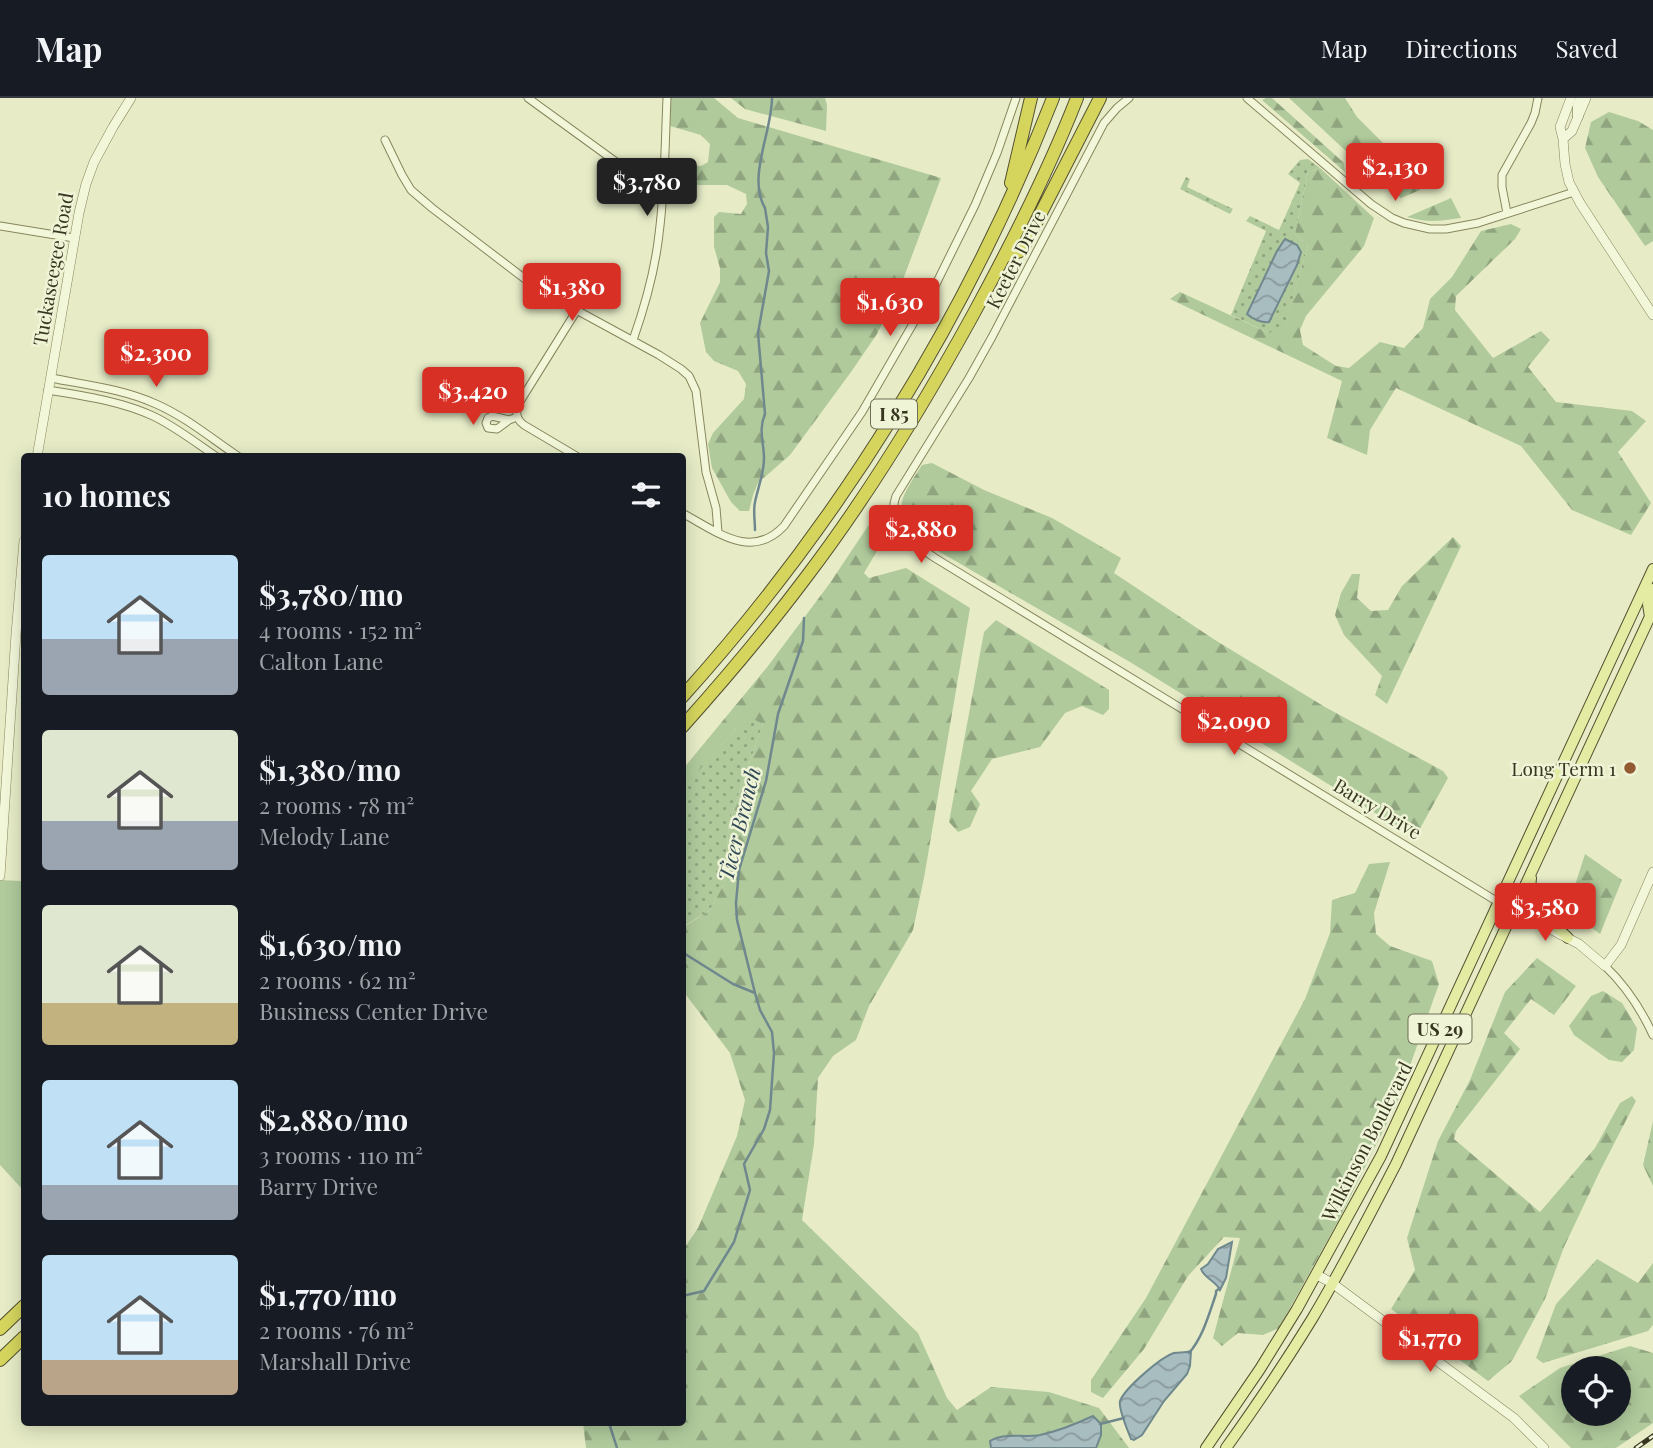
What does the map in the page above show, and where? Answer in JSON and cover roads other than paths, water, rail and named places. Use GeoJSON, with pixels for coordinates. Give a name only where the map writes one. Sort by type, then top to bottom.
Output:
{"type":"FeatureCollection","features":[{"type":"Feature","properties":{"kind":"highway"},"geometry":{"type":"LineString","coordinates":[[1005,208],[1031,98]]}},
{"type":"Feature","properties":{"kind":"highway","name":"I 85"},"geometry":{"type":"LineString","coordinates":[[686,693],[779,581],[888,423],[942,332],[980,260],[1053,98]]}},
{"type":"Feature","properties":{"kind":"highway","name":"I 85"},"geometry":{"type":"LineString","coordinates":[[686,722],[752,646],[841,530],[939,378],[1005,256],[1054,155],[1077,98]]}},
{"type":"Feature","properties":{"kind":"highway"},"geometry":{"type":"LineString","coordinates":[[1005,256],[1020,251],[1024,246],[1100,98]]}},
{"type":"Feature","properties":{"kind":"highway"},"geometry":{"type":"LineString","coordinates":[[0,1329],[21,1309]]}},
{"type":"Feature","properties":{"kind":"highway"},"geometry":{"type":"LineString","coordinates":[[0,1360],[21,1340]]}},
{"type":"Feature","properties":{"kind":"main road"},"geometry":{"type":"LineString","coordinates":[[1578,116],[1581,98]]}},
{"type":"Feature","properties":{"kind":"main road","name":"Wilkinson Boulevard"},"geometry":{"type":"LineString","coordinates":[[1206,1448],[1260,1368],[1317,1275],[1381,1156],[1653,569]]}},
{"type":"Feature","properties":{"kind":"main road","name":"Wilkinson Boulevard"},"geometry":{"type":"LineString","coordinates":[[1226,1448],[1312,1318],[1398,1160],[1651,613],[1648,604],[1653,589]]}},
{"type":"Feature","properties":{"kind":"main road"},"geometry":{"type":"LineString","coordinates":[[1533,869],[1530,884],[1536,905],[1568,938]]}},
{"type":"Feature","properties":{"kind":"street","name":"Tuckaseegee Road"},"geometry":{"type":"LineString","coordinates":[[38,453],[74,238],[86,184],[94,162],[131,98]]}},
{"type":"Feature","properties":{"kind":"street"},"geometry":{"type":"LineString","coordinates":[[528,98],[663,196]]}},
{"type":"Feature","properties":{"kind":"street"},"geometry":{"type":"LineString","coordinates":[[633,340],[654,269],[659,236],[667,98]]}},
{"type":"Feature","properties":{"kind":"street"},"geometry":{"type":"LineString","coordinates":[[686,515],[736,541],[746,543],[771,538],[784,526],[869,401],[936,284],[975,205],[1016,98]]}},
{"type":"Feature","properties":{"kind":"street","name":"Keeter Drive"},"geometry":{"type":"LineString","coordinates":[[894,512],[896,496],[992,337],[1098,133],[1116,108],[1129,98]]}},
{"type":"Feature","properties":{"kind":"street"},"geometry":{"type":"LineString","coordinates":[[1247,98],[1371,204],[1392,218],[1417,227],[1459,228],[1574,192]]}},
{"type":"Feature","properties":{"kind":"street"},"geometry":{"type":"LineString","coordinates":[[1507,214],[1502,175],[1535,113],[1538,98]]}},
{"type":"Feature","properties":{"kind":"street"},"geometry":{"type":"LineString","coordinates":[[1568,98],[1560,127],[1566,171],[1574,192],[1653,315]]}},
{"type":"Feature","properties":{"kind":"street"},"geometry":{"type":"LineString","coordinates":[[1563,139],[1572,131],[1586,98]]}},
{"type":"Feature","properties":{"kind":"street"},"geometry":{"type":"LineString","coordinates":[[385,140],[402,175],[419,197],[529,282],[633,340],[689,376],[694,385],[706,472],[716,508],[718,532]]}},
{"type":"Feature","properties":{"kind":"street"},"geometry":{"type":"LineString","coordinates":[[0,226],[74,238]]}},
{"type":"Feature","properties":{"kind":"street"},"geometry":{"type":"LineString","coordinates":[[571,453],[513,419],[519,403],[577,310]]}},
{"type":"Feature","properties":{"kind":"street"},"geometry":{"type":"LineString","coordinates":[[51,378],[105,388],[156,404],[187,421],[233,453]]}},
{"type":"Feature","properties":{"kind":"street"},"geometry":{"type":"LineString","coordinates":[[48,390],[107,401],[151,415],[211,453]]}},
{"type":"Feature","properties":{"kind":"street","name":"Barry Drive"},"geometry":{"type":"LineString","coordinates":[[894,512],[897,524],[906,537],[935,558],[1498,902],[1579,944],[1618,979],[1635,1000],[1653,1035]]}},
{"type":"Feature","properties":{"kind":"street"},"geometry":{"type":"LineString","coordinates":[[0,876],[21,576]]}},
{"type":"Feature","properties":{"kind":"street"},"geometry":{"type":"LineString","coordinates":[[1605,967],[1621,945],[1653,873]]}},
{"type":"Feature","properties":{"kind":"street"},"geometry":{"type":"LineString","coordinates":[[1317,1275],[1332,1283],[1514,1418],[1544,1448]]}},
{"type":"Feature","properties":{"kind":"water"},"geometry":{"type":"Polygon","coordinates":[[[1285,239],[1297,245],[1301,252],[1269,322],[1260,321],[1247,314],[1285,239]]]}},
{"type":"Feature","properties":{"kind":"water"},"geometry":{"type":"Polygon","coordinates":[[[1232,1242],[1226,1278],[1220,1290],[1201,1269],[1218,1249],[1232,1242]]]}},
{"type":"Feature","properties":{"kind":"water"},"geometry":{"type":"Polygon","coordinates":[[[1191,1351],[1187,1374],[1164,1401],[1142,1435],[1131,1439],[1120,1409],[1123,1395],[1161,1360],[1174,1353],[1191,1351]]]}},
{"type":"Feature","properties":{"kind":"water"},"geometry":{"type":"Polygon","coordinates":[[[1093,1416],[1101,1424],[1101,1435],[1096,1448],[991,1448],[990,1441],[996,1438],[1040,1435],[1093,1416]]]}},
{"type":"Feature","properties":{"kind":"waterway","name":"Ticer Branch"},"geometry":{"type":"LineString","coordinates":[[755,530],[754,505],[764,464],[762,431],[765,414],[758,333],[769,271],[766,253],[768,227],[758,183],[772,98]]}},
{"type":"Feature","properties":{"kind":"waterway","name":"Ticer Branch"},"geometry":{"type":"LineString","coordinates":[[686,1295],[704,1291],[734,1242],[750,1190],[744,1164],[764,1129],[770,1110],[774,1053],[772,1032],[760,1010],[755,993],[737,920],[736,903],[739,870],[766,781],[778,714],[803,641],[804,618]]}},
{"type":"Feature","properties":{"kind":"waterway"},"geometry":{"type":"LineString","coordinates":[[686,955],[733,984],[755,993]]}},
{"type":"Feature","properties":{"kind":"waterway"},"geometry":{"type":"LineString","coordinates":[[1189,1353],[1202,1333],[1216,1291],[1220,1288]]}},
{"type":"Feature","properties":{"kind":"waterway"},"geometry":{"type":"LineString","coordinates":[[1100,1424],[1124,1418]]}},
{"type":"Feature","properties":{"kind":"waterway","name":"Ticer Branch"},"geometry":{"type":"LineString","coordinates":[[610,1426],[617,1448]]}},
{"type":"Feature","properties":{"kind":"railway"},"geometry":{"type":"LineString","coordinates":[[1636,1448],[1653,1436]]}},
{"type":"Feature","properties":{"kind":"place","name":"Long Term 1"},"geometry":{"type":"Point","coordinates":[1630,768]}}]}
